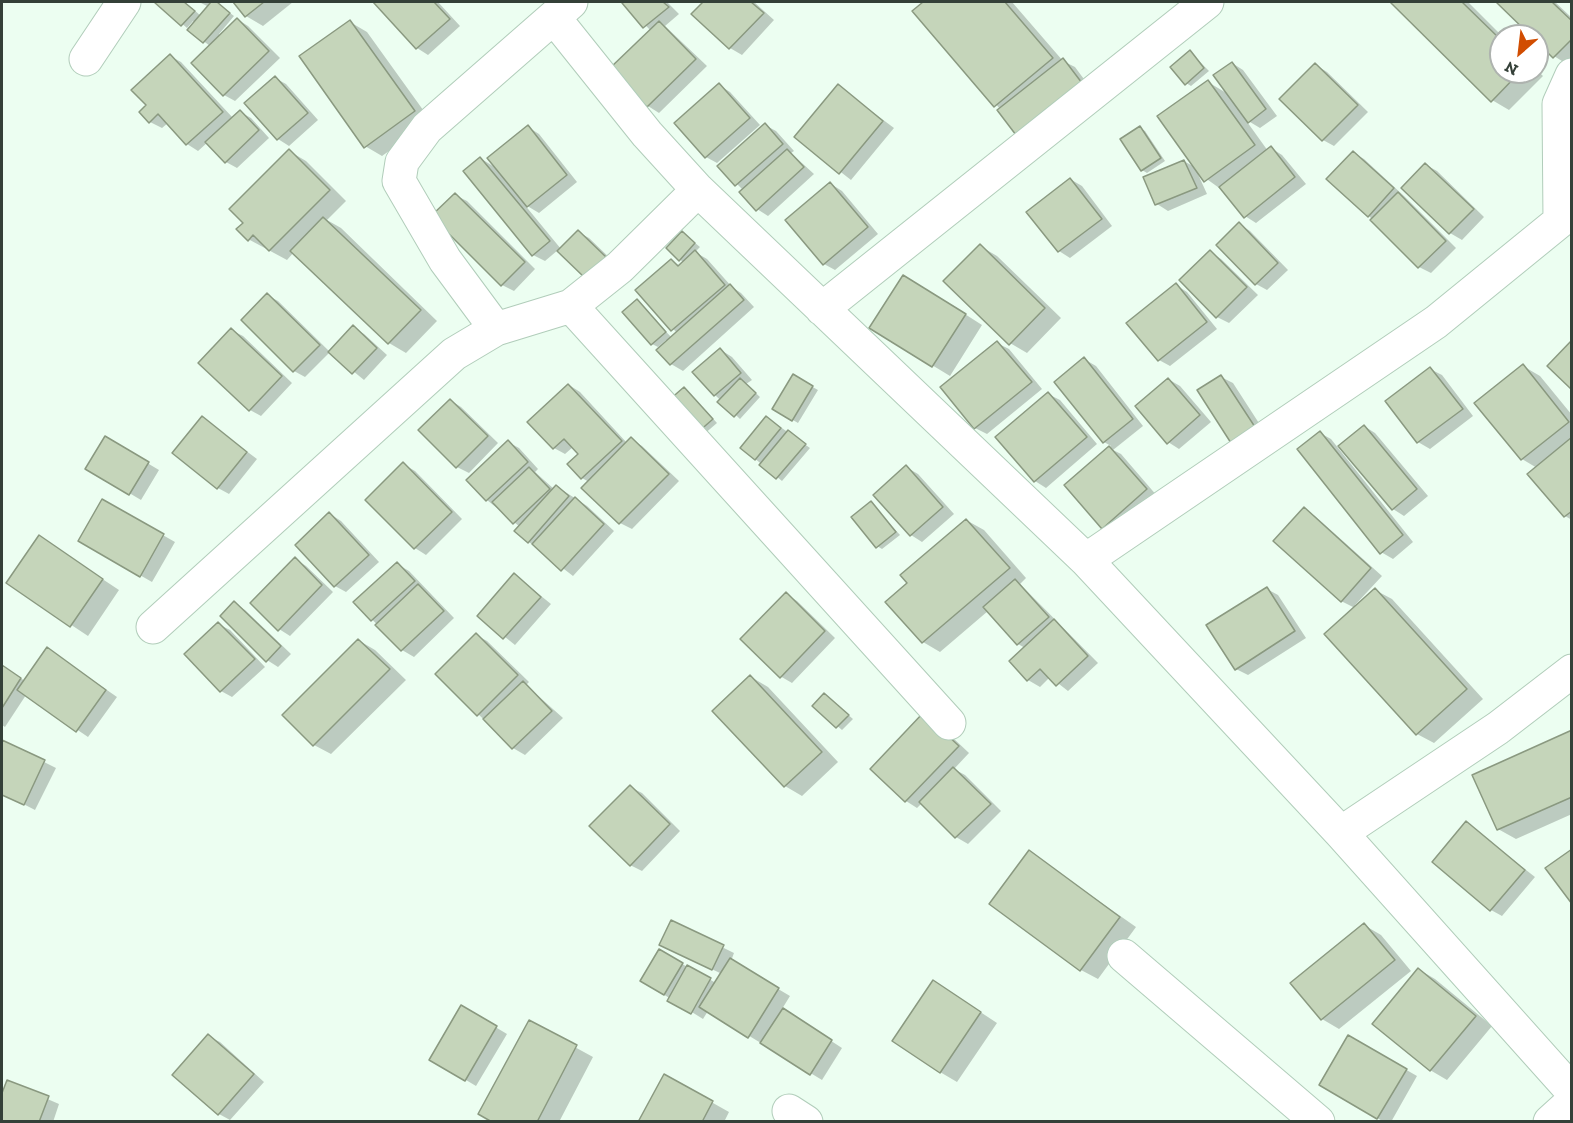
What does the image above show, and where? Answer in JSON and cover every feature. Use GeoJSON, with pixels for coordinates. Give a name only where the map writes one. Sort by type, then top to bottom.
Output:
{"type":"FeatureCollection","features":[{"type":"Feature","properties":{"kind":"street"},"geometry":{"type":"LineString","coordinates":[[86,58],[124,2]]}},
{"type":"Feature","properties":{"kind":"street"},"geometry":{"type":"LineString","coordinates":[[822,309],[1207,2]]}},
{"type":"Feature","properties":{"kind":"street"},"geometry":{"type":"LineString","coordinates":[[496,329],[445,260],[399,181],[402,162],[427,128],[563,10],[647,134],[698,190],[1086,560],[1341,833],[1572,1091]]}},
{"type":"Feature","properties":{"kind":"street"},"geometry":{"type":"LineString","coordinates":[[1086,560],[1436,322],[1566,224],[1559,104],[1572,75]]}},
{"type":"Feature","properties":{"kind":"street"},"geometry":{"type":"LineString","coordinates":[[153,627],[454,354],[496,329],[571,306],[620,267],[698,190]]}},
{"type":"Feature","properties":{"kind":"street"},"geometry":{"type":"LineString","coordinates":[[571,306],[949,723]]}},
{"type":"Feature","properties":{"kind":"street"},"geometry":{"type":"LineString","coordinates":[[1341,833],[1498,728],[1572,671]]}},
{"type":"Feature","properties":{"kind":"street"},"geometry":{"type":"LineString","coordinates":[[1124,956],[1318,1122]]}},
{"type":"Feature","properties":{"kind":"street"},"geometry":{"type":"LineString","coordinates":[[1550,1122],[1572,1102]]}},
{"type":"Feature","properties":{"kind":"building"},"geometry":{"type":"Polygon","coordinates":[[[154,2],[184,2],[195,11],[181,26],[154,2]]]}},
{"type":"Feature","properties":{"kind":"building"},"geometry":{"type":"Polygon","coordinates":[[[211,2],[217,2],[230,13],[203,43],[187,30],[211,2]]]}},
{"type":"Feature","properties":{"kind":"building"},"geometry":{"type":"Polygon","coordinates":[[[233,2],[264,2],[245,17],[233,2]]]}},
{"type":"Feature","properties":{"kind":"building"},"geometry":{"type":"Polygon","coordinates":[[[373,2],[434,2],[450,19],[416,49],[373,2]]]}},
{"type":"Feature","properties":{"kind":"building"},"geometry":{"type":"Polygon","coordinates":[[[663,2],[669,7],[643,28],[622,3],[663,2]]]}},
{"type":"Feature","properties":{"kind":"building"},"geometry":{"type":"Polygon","coordinates":[[[703,2],[751,2],[764,13],[729,49],[691,14],[703,2]]]}},
{"type":"Feature","properties":{"kind":"building"},"geometry":{"type":"Polygon","coordinates":[[[923,2],[1005,2],[1053,58],[994,107],[912,11],[923,2]]]}},
{"type":"Feature","properties":{"kind":"building"},"geometry":{"type":"Polygon","coordinates":[[[1390,2],[1462,2],[1489,28],[1489,84],[1508,84],[1491,102],[1390,2]]]}},
{"type":"Feature","properties":{"kind":"building"},"geometry":{"type":"Polygon","coordinates":[[[1496,2],[1552,2],[1572,21],[1572,39],[1553,58],[1549,54],[1549,24],[1519,24],[1496,2]]]}},
{"type":"Feature","properties":{"kind":"building"},"geometry":{"type":"Polygon","coordinates":[[[237,18],[269,51],[223,96],[191,63],[237,18]]]}},
{"type":"Feature","properties":{"kind":"building"},"geometry":{"type":"Polygon","coordinates":[[[350,20],[415,111],[364,148],[299,56],[350,20]]]}},
{"type":"Feature","properties":{"kind":"building"},"geometry":{"type":"Polygon","coordinates":[[[659,21],[696,59],[647,107],[609,69],[659,21]]]}},
{"type":"Feature","properties":{"kind":"building"},"geometry":{"type":"Polygon","coordinates":[[[1190,50],[1204,68],[1185,85],[1170,67],[1190,50]]]}},
{"type":"Feature","properties":{"kind":"building"},"geometry":{"type":"Polygon","coordinates":[[[170,54],[223,112],[186,145],[158,114],[149,123],[139,112],[146,105],[131,90],[170,54]]]}},
{"type":"Feature","properties":{"kind":"building"},"geometry":{"type":"Polygon","coordinates":[[[1063,58],[1082,83],[1016,135],[997,110],[1063,58]]]}},
{"type":"Feature","properties":{"kind":"building"},"geometry":{"type":"Polygon","coordinates":[[[1232,62],[1266,109],[1248,123],[1213,75],[1232,62]]]}},
{"type":"Feature","properties":{"kind":"building"},"geometry":{"type":"Polygon","coordinates":[[[1315,63],[1358,105],[1322,141],[1279,99],[1315,63]]]}},
{"type":"Feature","properties":{"kind":"building"},"geometry":{"type":"Polygon","coordinates":[[[275,76],[308,113],[277,140],[244,103],[275,76]]]}},
{"type":"Feature","properties":{"kind":"building"},"geometry":{"type":"Polygon","coordinates":[[[1208,80],[1255,145],[1204,182],[1157,116],[1208,80]]]}},
{"type":"Feature","properties":{"kind":"building"},"geometry":{"type":"Polygon","coordinates":[[[719,83],[750,118],[705,158],[674,123],[719,83]]]}},
{"type":"Feature","properties":{"kind":"building"},"geometry":{"type":"Polygon","coordinates":[[[838,84],[883,121],[839,174],[794,137],[838,84]]]}},
{"type":"Feature","properties":{"kind":"building"},"geometry":{"type":"Polygon","coordinates":[[[240,110],[259,130],[225,163],[205,142],[240,110]]]}},
{"type":"Feature","properties":{"kind":"building"},"geometry":{"type":"Polygon","coordinates":[[[765,123],[783,144],[735,186],[717,166],[765,123]]]}},
{"type":"Feature","properties":{"kind":"building"},"geometry":{"type":"Polygon","coordinates":[[[528,125],[567,175],[527,207],[487,158],[528,125]]]}},
{"type":"Feature","properties":{"kind":"building"},"geometry":{"type":"Polygon","coordinates":[[[1140,126],[1161,158],[1141,171],[1120,139],[1140,126]]]}},
{"type":"Feature","properties":{"kind":"building"},"geometry":{"type":"Polygon","coordinates":[[[1271,146],[1295,177],[1244,218],[1219,187],[1271,146]]]}},
{"type":"Feature","properties":{"kind":"building"},"geometry":{"type":"Polygon","coordinates":[[[289,149],[330,190],[269,251],[253,235],[248,241],[236,229],[243,223],[229,209],[289,149]]]}},
{"type":"Feature","properties":{"kind":"building"},"geometry":{"type":"Polygon","coordinates":[[[787,149],[804,167],[756,211],[739,192],[787,149]]]}},
{"type":"Feature","properties":{"kind":"building"},"geometry":{"type":"Polygon","coordinates":[[[1353,151],[1394,188],[1368,217],[1326,179],[1353,151]]]}},
{"type":"Feature","properties":{"kind":"building"},"geometry":{"type":"Polygon","coordinates":[[[480,157],[550,241],[532,256],[463,171],[480,157]]]}},
{"type":"Feature","properties":{"kind":"building"},"geometry":{"type":"Polygon","coordinates":[[[1184,160],[1197,188],[1155,205],[1143,177],[1184,160]]]}},
{"type":"Feature","properties":{"kind":"building"},"geometry":{"type":"Polygon","coordinates":[[[1425,163],[1474,209],[1449,234],[1401,188],[1425,163]]]}},
{"type":"Feature","properties":{"kind":"building"},"geometry":{"type":"Polygon","coordinates":[[[1070,178],[1102,219],[1058,252],[1026,212],[1070,178]]]}},
{"type":"Feature","properties":{"kind":"building"},"geometry":{"type":"Polygon","coordinates":[[[830,182],[868,227],[823,265],[785,220],[830,182]]]}},
{"type":"Feature","properties":{"kind":"building"},"geometry":{"type":"Polygon","coordinates":[[[1398,192],[1446,241],[1418,268],[1370,220],[1398,192]]]}},
{"type":"Feature","properties":{"kind":"building"},"geometry":{"type":"Polygon","coordinates":[[[455,193],[525,262],[501,286],[431,216],[455,193]]]}},
{"type":"Feature","properties":{"kind":"building"},"geometry":{"type":"Polygon","coordinates":[[[323,217],[421,310],[388,344],[290,251],[323,217]]]}},
{"type":"Feature","properties":{"kind":"building"},"geometry":{"type":"Polygon","coordinates":[[[1239,222],[1278,263],[1255,285],[1216,245],[1239,222]]]}},
{"type":"Feature","properties":{"kind":"building"},"geometry":{"type":"Polygon","coordinates":[[[578,230],[606,257],[585,278],[557,251],[578,230]]]}},
{"type":"Feature","properties":{"kind":"building"},"geometry":{"type":"Polygon","coordinates":[[[682,231],[695,243],[679,261],[666,248],[682,231]]]}},
{"type":"Feature","properties":{"kind":"building"},"geometry":{"type":"Polygon","coordinates":[[[980,244],[1045,308],[1009,345],[943,281],[980,244]]]}},
{"type":"Feature","properties":{"kind":"building"},"geometry":{"type":"Polygon","coordinates":[[[695,250],[725,285],[671,331],[635,290],[671,259],[678,266],[695,250]]]}},
{"type":"Feature","properties":{"kind":"building"},"geometry":{"type":"Polygon","coordinates":[[[1210,250],[1247,287],[1216,318],[1179,280],[1210,250]]]}},
{"type":"Feature","properties":{"kind":"building"},"geometry":{"type":"Polygon","coordinates":[[[903,275],[966,314],[932,367],[869,328],[903,275]]]}},
{"type":"Feature","properties":{"kind":"building"},"geometry":{"type":"Polygon","coordinates":[[[1176,283],[1207,322],[1158,361],[1126,323],[1176,283]]]}},
{"type":"Feature","properties":{"kind":"building"},"geometry":{"type":"Polygon","coordinates":[[[730,284],[744,300],[670,365],[656,350],[730,284]]]}},
{"type":"Feature","properties":{"kind":"building"},"geometry":{"type":"Polygon","coordinates":[[[267,293],[320,345],[293,372],[241,320],[267,293]]]}},
{"type":"Feature","properties":{"kind":"building"},"geometry":{"type":"Polygon","coordinates":[[[637,299],[666,332],[651,345],[622,312],[637,299]]]}},
{"type":"Feature","properties":{"kind":"building"},"geometry":{"type":"Polygon","coordinates":[[[353,325],[377,348],[352,374],[328,352],[353,325]]]}},
{"type":"Feature","properties":{"kind":"building"},"geometry":{"type":"Polygon","coordinates":[[[231,328],[282,376],[249,411],[198,363],[231,328]]]}},
{"type":"Feature","properties":{"kind":"building"},"geometry":{"type":"Polygon","coordinates":[[[1572,340],[1572,390],[1547,366],[1572,340]]]}},
{"type":"Feature","properties":{"kind":"building"},"geometry":{"type":"Polygon","coordinates":[[[997,341],[1032,382],[974,429],[940,387],[997,341]]]}},
{"type":"Feature","properties":{"kind":"building"},"geometry":{"type":"Polygon","coordinates":[[[720,348],[741,373],[714,396],[692,372],[720,348]]]}},
{"type":"Feature","properties":{"kind":"building"},"geometry":{"type":"Polygon","coordinates":[[[1084,357],[1133,419],[1103,443],[1054,382],[1084,357]]]}},
{"type":"Feature","properties":{"kind":"building"},"geometry":{"type":"Polygon","coordinates":[[[1523,364],[1569,422],[1521,460],[1474,403],[1523,364]]]}},
{"type":"Feature","properties":{"kind":"building"},"geometry":{"type":"Polygon","coordinates":[[[1430,367],[1463,409],[1417,443],[1385,401],[1430,367]]]}},
{"type":"Feature","properties":{"kind":"building"},"geometry":{"type":"Polygon","coordinates":[[[793,374],[813,386],[792,421],[772,409],[793,374]]]}},
{"type":"Feature","properties":{"kind":"building"},"geometry":{"type":"Polygon","coordinates":[[[1221,375],[1255,427],[1231,443],[1197,390],[1221,375]]]}},
{"type":"Feature","properties":{"kind":"building"},"geometry":{"type":"Polygon","coordinates":[[[740,378],[756,393],[734,417],[717,402],[740,378]]]}},
{"type":"Feature","properties":{"kind":"building"},"geometry":{"type":"Polygon","coordinates":[[[1168,378],[1200,415],[1167,444],[1135,406],[1168,378]]]}},
{"type":"Feature","properties":{"kind":"building"},"geometry":{"type":"Polygon","coordinates":[[[568,384],[622,441],[581,479],[567,464],[578,454],[564,439],[553,449],[527,422],[568,384]]]}},
{"type":"Feature","properties":{"kind":"building"},"geometry":{"type":"Polygon","coordinates":[[[684,387],[713,419],[697,433],[668,401],[684,387]]]}},
{"type":"Feature","properties":{"kind":"building"},"geometry":{"type":"Polygon","coordinates":[[[1048,392],[1087,437],[1034,482],[995,437],[1048,392]]]}},
{"type":"Feature","properties":{"kind":"building"},"geometry":{"type":"Polygon","coordinates":[[[450,399],[488,436],[456,468],[418,430],[450,399]]]}},
{"type":"Feature","properties":{"kind":"building"},"geometry":{"type":"Polygon","coordinates":[[[202,416],[247,452],[217,489],[172,453],[202,416]]]}},
{"type":"Feature","properties":{"kind":"building"},"geometry":{"type":"Polygon","coordinates":[[[766,416],[781,428],[755,460],[740,448],[766,416]]]}},
{"type":"Feature","properties":{"kind":"building"},"geometry":{"type":"Polygon","coordinates":[[[1364,425],[1417,489],[1392,510],[1338,446],[1364,425]]]}},
{"type":"Feature","properties":{"kind":"building"},"geometry":{"type":"Polygon","coordinates":[[[788,430],[806,444],[776,479],[759,465],[788,430]]]}},
{"type":"Feature","properties":{"kind":"building"},"geometry":{"type":"Polygon","coordinates":[[[1320,431],[1403,535],[1380,554],[1297,449],[1320,431]]]}},
{"type":"Feature","properties":{"kind":"building"},"geometry":{"type":"Polygon","coordinates":[[[105,436],[149,462],[129,495],[85,469],[105,436]]]}},
{"type":"Feature","properties":{"kind":"building"},"geometry":{"type":"Polygon","coordinates":[[[631,437],[669,474],[619,524],[581,488],[631,437]]]}},
{"type":"Feature","properties":{"kind":"building"},"geometry":{"type":"Polygon","coordinates":[[[1572,437],[1572,511],[1564,517],[1527,474],[1572,437]]]}},
{"type":"Feature","properties":{"kind":"building"},"geometry":{"type":"Polygon","coordinates":[[[508,440],[528,462],[486,501],[466,480],[508,440]]]}},
{"type":"Feature","properties":{"kind":"building"},"geometry":{"type":"Polygon","coordinates":[[[1109,446],[1147,489],[1102,529],[1064,485],[1109,446]]]}},
{"type":"Feature","properties":{"kind":"building"},"geometry":{"type":"Polygon","coordinates":[[[403,462],[452,512],[414,549],[365,500],[403,462]]]}},
{"type":"Feature","properties":{"kind":"building"},"geometry":{"type":"Polygon","coordinates":[[[906,465],[943,507],[910,536],[873,495],[906,465]]]}},
{"type":"Feature","properties":{"kind":"building"},"geometry":{"type":"Polygon","coordinates":[[[529,467],[550,489],[513,524],[492,502],[529,467]]]}},
{"type":"Feature","properties":{"kind":"building"},"geometry":{"type":"Polygon","coordinates":[[[556,485],[569,496],[528,543],[514,531],[556,485]]]}},
{"type":"Feature","properties":{"kind":"building"},"geometry":{"type":"Polygon","coordinates":[[[575,497],[604,524],[561,571],[532,544],[575,497]]]}},
{"type":"Feature","properties":{"kind":"building"},"geometry":{"type":"Polygon","coordinates":[[[102,499],[164,534],[140,577],[78,541],[102,499]]]}},
{"type":"Feature","properties":{"kind":"building"},"geometry":{"type":"Polygon","coordinates":[[[871,501],[896,532],[876,548],[851,517],[871,501]]]}},
{"type":"Feature","properties":{"kind":"building"},"geometry":{"type":"Polygon","coordinates":[[[1304,507],[1371,568],[1341,602],[1273,541],[1304,507]]]}},
{"type":"Feature","properties":{"kind":"building"},"geometry":{"type":"Polygon","coordinates":[[[329,512],[369,555],[334,587],[295,545],[329,512]]]}},
{"type":"Feature","properties":{"kind":"building"},"geometry":{"type":"Polygon","coordinates":[[[966,519],[1010,568],[922,643],[885,602],[907,583],[900,575],[966,519]]]}},
{"type":"Feature","properties":{"kind":"building"},"geometry":{"type":"Polygon","coordinates":[[[39,535],[103,579],[70,627],[6,583],[39,535]]]}},
{"type":"Feature","properties":{"kind":"building"},"geometry":{"type":"Polygon","coordinates":[[[295,557],[322,585],[278,631],[250,603],[295,557]]]}},
{"type":"Feature","properties":{"kind":"building"},"geometry":{"type":"Polygon","coordinates":[[[397,562],[415,581],[371,621],[353,602],[397,562]]]}},
{"type":"Feature","properties":{"kind":"building"},"geometry":{"type":"Polygon","coordinates":[[[514,573],[541,597],[503,639],[477,616],[514,573]]]}},
{"type":"Feature","properties":{"kind":"building"},"geometry":{"type":"Polygon","coordinates":[[[1015,579],[1049,617],[1017,645],[983,607],[1015,579]]]}},
{"type":"Feature","properties":{"kind":"building"},"geometry":{"type":"Polygon","coordinates":[[[418,584],[444,611],[401,651],[375,625],[418,584]]]}},
{"type":"Feature","properties":{"kind":"building"},"geometry":{"type":"Polygon","coordinates":[[[1267,587],[1295,631],[1235,670],[1206,625],[1267,587]]]}},
{"type":"Feature","properties":{"kind":"building"},"geometry":{"type":"Polygon","coordinates":[[[1375,588],[1467,689],[1416,735],[1324,634],[1375,588]]]}},
{"type":"Feature","properties":{"kind":"building"},"geometry":{"type":"Polygon","coordinates":[[[786,592],[825,631],[780,678],[740,639],[786,592]]]}},
{"type":"Feature","properties":{"kind":"building"},"geometry":{"type":"Polygon","coordinates":[[[234,601],[281,646],[266,662],[220,616],[234,601]]]}},
{"type":"Feature","properties":{"kind":"building"},"geometry":{"type":"Polygon","coordinates":[[[1054,619],[1088,656],[1056,686],[1040,669],[1027,681],[1009,661],[1054,619]]]}},
{"type":"Feature","properties":{"kind":"building"},"geometry":{"type":"Polygon","coordinates":[[[218,622],[255,659],[220,692],[184,654],[218,622]]]}},
{"type":"Feature","properties":{"kind":"building"},"geometry":{"type":"Polygon","coordinates":[[[476,633],[518,675],[477,716],[435,674],[476,633]]]}},
{"type":"Feature","properties":{"kind":"building"},"geometry":{"type":"Polygon","coordinates":[[[358,639],[390,669],[313,746],[282,715],[358,639]]]}},
{"type":"Feature","properties":{"kind":"building"},"geometry":{"type":"Polygon","coordinates":[[[47,647],[106,690],[76,732],[17,690],[47,647]]]}},
{"type":"Feature","properties":{"kind":"building"},"geometry":{"type":"Polygon","coordinates":[[[2,665],[21,678],[2,708],[2,665]]]}},
{"type":"Feature","properties":{"kind":"building"},"geometry":{"type":"Polygon","coordinates":[[[750,675],[822,752],[784,787],[712,711],[750,675]]]}},
{"type":"Feature","properties":{"kind":"building"},"geometry":{"type":"Polygon","coordinates":[[[523,681],[552,711],[512,749],[483,719],[523,681]]]}},
{"type":"Feature","properties":{"kind":"building"},"geometry":{"type":"Polygon","coordinates":[[[824,693],[849,715],[836,728],[812,706],[824,693]]]}},
{"type":"Feature","properties":{"kind":"building"},"geometry":{"type":"Polygon","coordinates":[[[923,713],[959,746],[905,802],[870,769],[923,713]]]}},
{"type":"Feature","properties":{"kind":"building"},"geometry":{"type":"Polygon","coordinates":[[[1572,730],[1572,797],[1497,830],[1472,775],[1572,730]]]}},
{"type":"Feature","properties":{"kind":"building"},"geometry":{"type":"Polygon","coordinates":[[[2,740],[45,760],[24,805],[2,795],[2,740]]]}},
{"type":"Feature","properties":{"kind":"building"},"geometry":{"type":"Polygon","coordinates":[[[953,767],[991,804],[955,838],[919,802],[953,767]]]}},
{"type":"Feature","properties":{"kind":"building"},"geometry":{"type":"Polygon","coordinates":[[[630,785],[670,824],[630,866],[589,826],[630,785]]]}},
{"type":"Feature","properties":{"kind":"building"},"geometry":{"type":"Polygon","coordinates":[[[1466,821],[1525,870],[1490,911],[1432,862],[1466,821]]]}},
{"type":"Feature","properties":{"kind":"building"},"geometry":{"type":"Polygon","coordinates":[[[1572,849],[1572,904],[1545,868],[1572,849]]]}},
{"type":"Feature","properties":{"kind":"building"},"geometry":{"type":"Polygon","coordinates":[[[1029,850],[1120,917],[1080,971],[989,904],[1029,850]]]}},
{"type":"Feature","properties":{"kind":"building"},"geometry":{"type":"Polygon","coordinates":[[[671,920],[724,945],[712,970],[659,945],[671,920]]]}},
{"type":"Feature","properties":{"kind":"building"},"geometry":{"type":"Polygon","coordinates":[[[1364,923],[1395,960],[1321,1020],[1290,983],[1364,923]]]}},
{"type":"Feature","properties":{"kind":"building"},"geometry":{"type":"Polygon","coordinates":[[[659,949],[683,963],[664,995],[640,981],[659,949]]]}},
{"type":"Feature","properties":{"kind":"building"},"geometry":{"type":"Polygon","coordinates":[[[730,958],[779,988],[748,1038],[699,1007],[730,958]]]}},
{"type":"Feature","properties":{"kind":"building"},"geometry":{"type":"Polygon","coordinates":[[[687,965],[711,978],[691,1014],[667,1001],[687,965]]]}},
{"type":"Feature","properties":{"kind":"building"},"geometry":{"type":"Polygon","coordinates":[[[1418,968],[1476,1016],[1430,1071],[1372,1024],[1418,968]]]}},
{"type":"Feature","properties":{"kind":"building"},"geometry":{"type":"Polygon","coordinates":[[[933,980],[981,1012],[940,1073],[892,1041],[933,980]]]}},
{"type":"Feature","properties":{"kind":"building"},"geometry":{"type":"Polygon","coordinates":[[[461,1005],[497,1026],[465,1081],[429,1060],[461,1005]]]}},
{"type":"Feature","properties":{"kind":"building"},"geometry":{"type":"Polygon","coordinates":[[[783,1008],[832,1040],[810,1075],[760,1043],[783,1008]]]}},
{"type":"Feature","properties":{"kind":"building"},"geometry":{"type":"Polygon","coordinates":[[[529,1020],[577,1045],[537,1122],[492,1122],[478,1114],[529,1020]]]}},
{"type":"Feature","properties":{"kind":"building"},"geometry":{"type":"Polygon","coordinates":[[[208,1034],[254,1074],[218,1115],[172,1075],[208,1034]]]}},
{"type":"Feature","properties":{"kind":"building"},"geometry":{"type":"Polygon","coordinates":[[[1348,1035],[1407,1069],[1377,1119],[1319,1085],[1348,1035]]]}},
{"type":"Feature","properties":{"kind":"building"},"geometry":{"type":"Polygon","coordinates":[[[664,1074],[713,1101],[702,1122],[638,1122],[664,1074]]]}},
{"type":"Feature","properties":{"kind":"building"},"geometry":{"type":"Polygon","coordinates":[[[7,1080],[49,1096],[39,1122],[2,1122],[2,1093],[7,1080]]]}}]}
